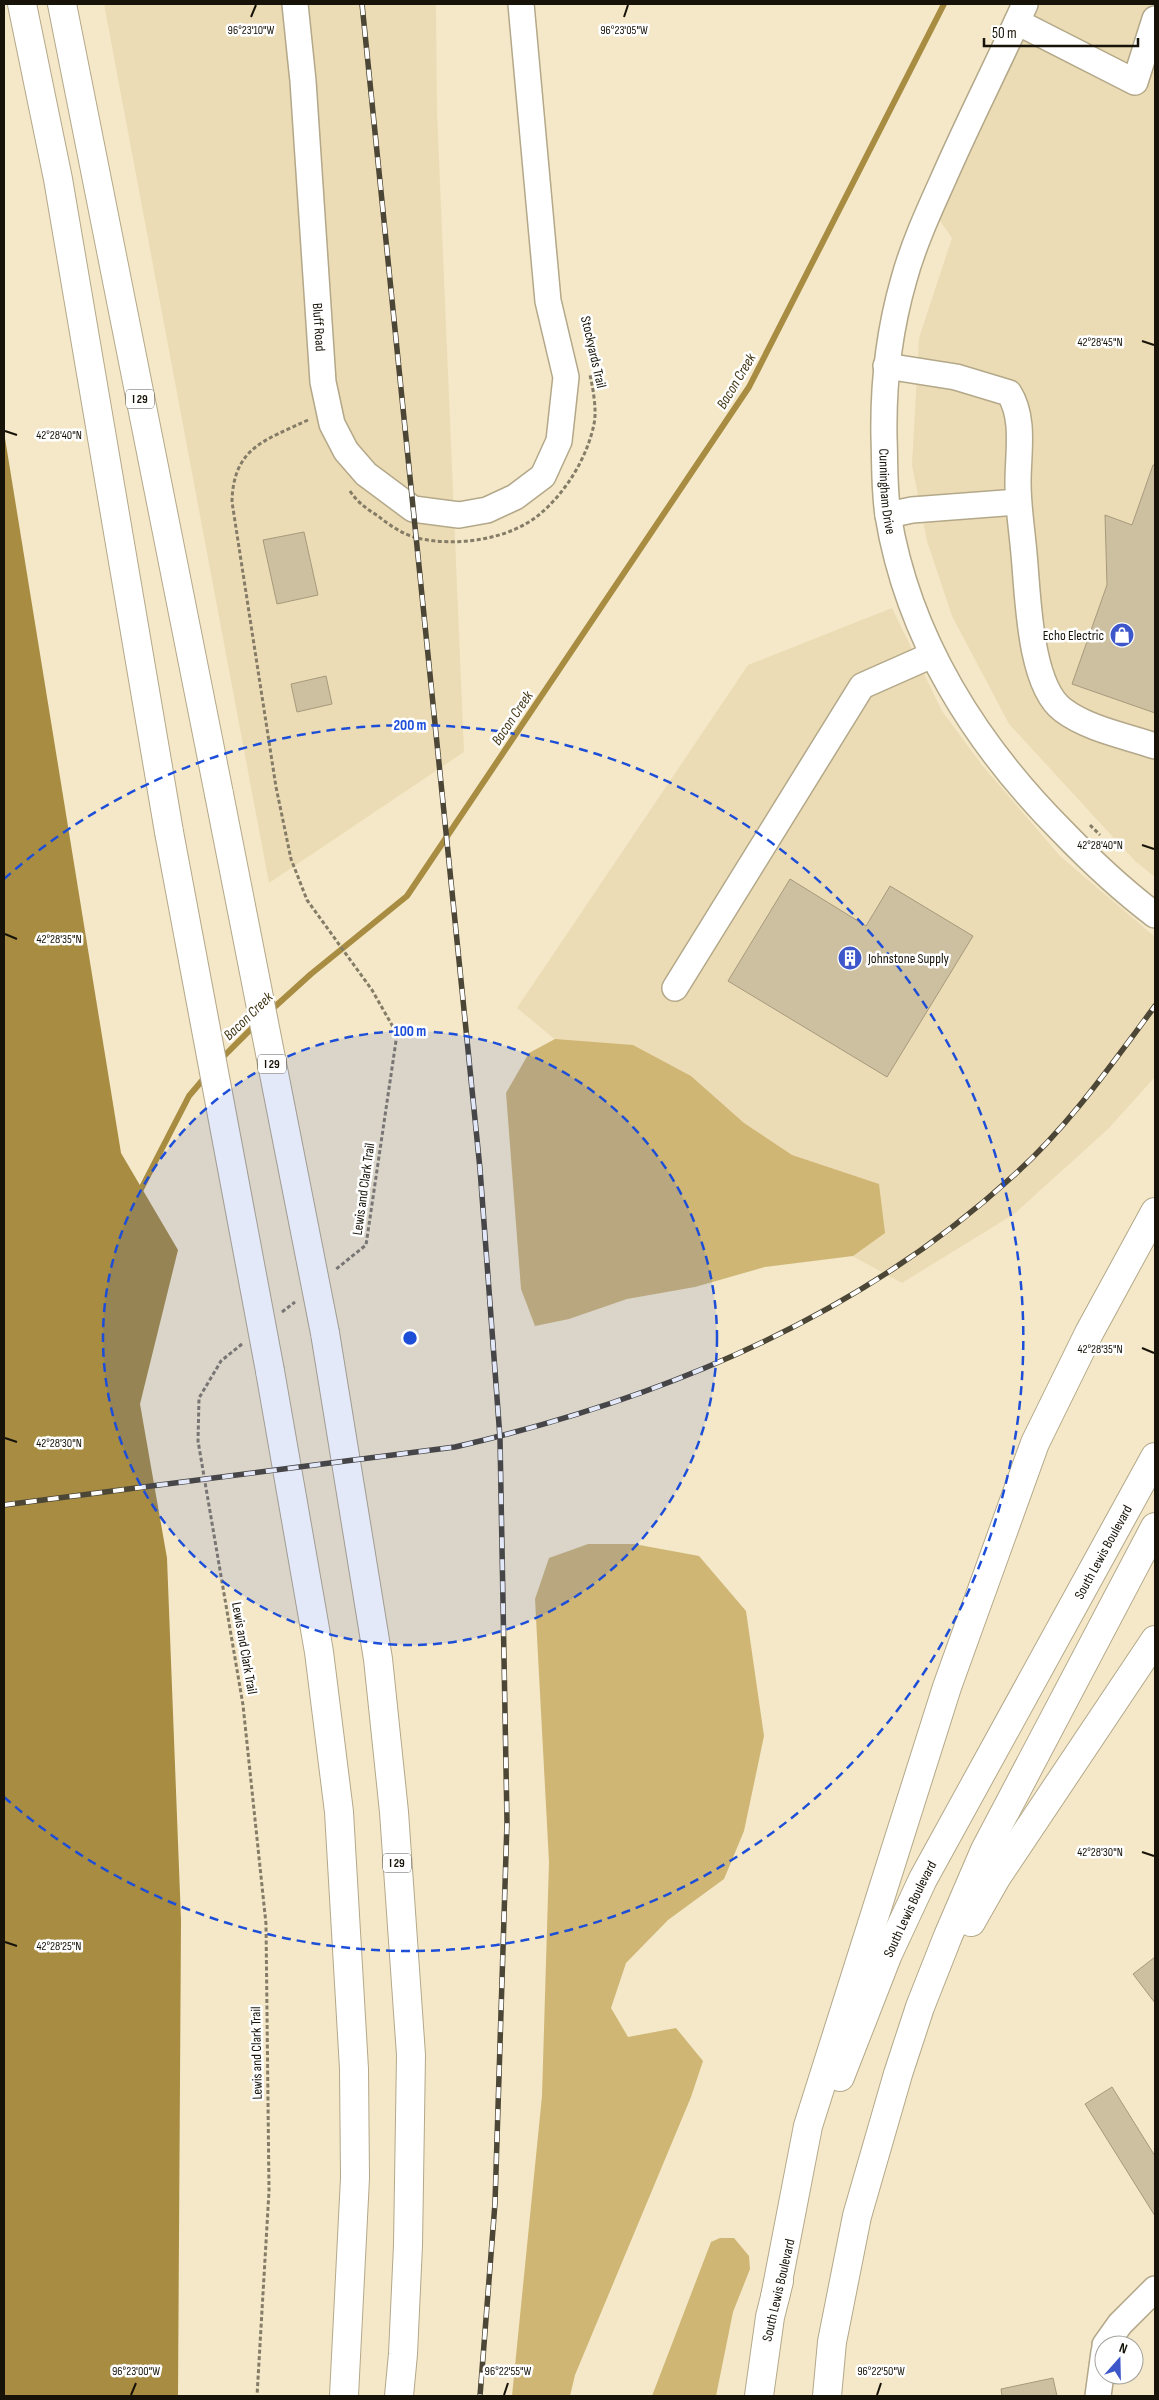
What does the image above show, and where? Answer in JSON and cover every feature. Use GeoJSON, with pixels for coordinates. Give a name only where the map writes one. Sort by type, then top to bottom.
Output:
{"type":"FeatureCollection","features":[{"type":"Feature","properties":{"kind":"main road"},"geometry":{"type":"LineString","coordinates":[[22,4],[60,189],[169,832],[270,1371],[319,1652],[339,1812],[354,2068],[355,2178],[344,2396]]}},
{"type":"Feature","properties":{"kind":"main road","name":"I 29"},"geometry":{"type":"LineString","coordinates":[[62,4],[325,1333],[378,1659],[394,1812],[410,2055],[408,2245],[399,2396]]}},
{"type":"Feature","properties":{"kind":"main road"},"geometry":{"type":"LineString","coordinates":[[775,2297],[808,2126],[946,1687],[1035,1443],[1089,1333],[1155,1212]]}},
{"type":"Feature","properties":{"kind":"main road","name":"South Lewis Boulevard"},"geometry":{"type":"LineString","coordinates":[[759,2396],[770,2317],[800,2199],[839,2080],[888,1954],[923,1879],[981,1770],[1155,1457]]}},
{"type":"Feature","properties":{"kind":"main road"},"geometry":{"type":"LineString","coordinates":[[827,2396],[832,2342],[857,2216],[898,2074],[920,2007],[985,1850],[1155,1527]]}},
{"type":"Feature","properties":{"kind":"main road"},"geometry":{"type":"LineString","coordinates":[[920,2007],[996,1878],[1155,1640]]}},
{"type":"Feature","properties":{"kind":"street","name":"Bluff Road"},"geometry":{"type":"LineString","coordinates":[[295,4],[303,81],[323,382],[332,424],[346,451],[366,474],[413,509],[459,515],[487,510],[515,497],[543,476],[559,441],[566,377],[548,301],[521,4]]}},
{"type":"Feature","properties":{"kind":"street"},"geometry":{"type":"LineString","coordinates":[[1021,13],[1135,82],[1155,19]]}},
{"type":"Feature","properties":{"kind":"street","name":"Cunningham Drive"},"geometry":{"type":"LineString","coordinates":[[1021,13],[965,130],[915,247],[891,326],[884,390],[885,483],[888,515],[901,569],[932,655],[953,693],[984,741],[1039,808],[1127,894],[1155,915]]}},
{"type":"Feature","properties":{"kind":"street"},"geometry":{"type":"LineString","coordinates":[[886,366],[956,377],[1009,393],[1016,404],[1018,419],[1018,502],[1031,634],[1042,676],[1053,699],[1063,710],[1086,722],[1155,746]]}},
{"type":"Feature","properties":{"kind":"street"},"geometry":{"type":"LineString","coordinates":[[888,515],[912,510],[1018,502]]}},
{"type":"Feature","properties":{"kind":"street"},"geometry":{"type":"LineString","coordinates":[[675,988],[862,686],[932,655]]}},
{"type":"Feature","properties":{"kind":"street"},"geometry":{"type":"LineString","coordinates":[[1112,2335],[1120,2324],[1155,2290]]}},
{"type":"Feature","properties":{"kind":"path","name":"Stockyards Trail"},"geometry":{"type":"LineString","coordinates":[[345,486],[356,501],[388,524],[416,538],[462,543],[505,533],[539,515],[566,487],[582,458],[595,423],[589,374]]}},
{"type":"Feature","properties":{"kind":"path","name":"Lewis and Clark Trail"},"geometry":{"type":"LineString","coordinates":[[311,429],[307,420],[257,443],[250,450],[232,484],[232,502],[276,787],[291,859],[307,900],[372,990],[397,1034],[366,1245],[328,1275]]}},
{"type":"Feature","properties":{"kind":"path"},"geometry":{"type":"LineString","coordinates":[[1088,824],[1107,842]]}},
{"type":"Feature","properties":{"kind":"path"},"geometry":{"type":"LineString","coordinates":[[274,1318],[297,1300]]}},
{"type":"Feature","properties":{"kind":"path","name":"Lewis and Clark Trail"},"geometry":{"type":"LineString","coordinates":[[244,1342],[221,1361],[199,1398],[198,1441],[243,1705],[266,1924],[269,2191],[257,2396]]}},
{"type":"Feature","properties":{"kind":"shaded area"},"geometry":{"type":"Polygon","coordinates":[[[104,4],[436,4],[437,112],[464,752],[269,883],[104,4]]]}},
{"type":"Feature","properties":{"kind":"shaded area"},"geometry":{"type":"Polygon","coordinates":[[[1036,4],[1155,4],[1155,877],[1135,861],[1009,724],[952,616],[927,541],[912,465],[919,338],[952,238],[936,215],[1036,4]]]}},
{"type":"Feature","properties":{"kind":"shaded area"},"geometry":{"type":"Polygon","coordinates":[[[4,432],[121,1153],[178,1250],[140,1404],[167,1558],[181,1920],[178,2396],[4,2396],[4,432]]]}},
{"type":"Feature","properties":{"kind":"shaded area"},"geometry":{"type":"Polygon","coordinates":[[[892,608],[942,711],[982,765],[1060,856],[1155,937],[1155,1077],[1108,1129],[1014,1214],[902,1283],[751,1201],[517,1008],[748,665],[892,608]]]}},
{"type":"Feature","properties":{"kind":"shaded area"},"geometry":{"type":"Polygon","coordinates":[[[555,1039],[633,1045],[691,1076],[744,1123],[792,1155],[879,1184],[885,1233],[853,1256],[765,1267],[695,1287],[627,1299],[569,1319],[535,1326],[521,1289],[506,1093],[529,1053],[555,1039]]]}},
{"type":"Feature","properties":{"kind":"shaded area"},"geometry":{"type":"Polygon","coordinates":[[[588,1544],[634,1544],[699,1556],[746,1611],[764,1736],[744,1831],[724,1879],[668,1920],[626,1963],[611,2008],[628,2037],[676,2028],[703,2061],[691,2097],[575,2375],[570,2396],[512,2396],[542,2096],[549,1862],[535,1599],[549,1558],[588,1544]]]}},
{"type":"Feature","properties":{"kind":"shaded area"},"geometry":{"type":"Polygon","coordinates":[[[720,2238],[734,2238],[749,2256],[750,2269],[733,2312],[716,2396],[652,2396],[711,2242],[720,2238]]]}},
{"type":"Feature","properties":{"kind":"building","name":"Echo Electric"},"geometry":{"type":"Polygon","coordinates":[[[1153,465],[1155,465],[1155,713],[1072,684],[1107,585],[1105,515],[1132,525],[1153,465]]]}},
{"type":"Feature","properties":{"kind":"building"},"geometry":{"type":"Polygon","coordinates":[[[304,532],[318,595],[277,604],[263,540],[304,532]]]}},
{"type":"Feature","properties":{"kind":"building"},"geometry":{"type":"Polygon","coordinates":[[[326,676],[332,704],[297,712],[291,684],[326,676]]]}},
{"type":"Feature","properties":{"kind":"building","name":"Johnstone Supply"},"geometry":{"type":"Polygon","coordinates":[[[790,879],[866,926],[890,886],[973,936],[887,1077],[728,981],[790,879]]]}},
{"type":"Feature","properties":{"kind":"building"},"geometry":{"type":"Polygon","coordinates":[[[1155,1957],[1155,2003],[1133,1974],[1155,1957]]]}},
{"type":"Feature","properties":{"kind":"building"},"geometry":{"type":"Polygon","coordinates":[[[1112,2087],[1155,2156],[1155,2216],[1085,2104],[1112,2087]]]}},
{"type":"Feature","properties":{"kind":"building"},"geometry":{"type":"Polygon","coordinates":[[[1053,2378],[1057,2396],[1002,2396],[1001,2389],[1053,2378]]]}},
{"type":"Feature","properties":{"kind":"waterway","name":"Bacon Creek"},"geometry":{"type":"LineString","coordinates":[[269,1012],[311,974],[407,896],[749,387],[944,4]]}},
{"type":"Feature","properties":{"kind":"waterway","name":"Bacon Creek"},"geometry":{"type":"LineString","coordinates":[[219,1061],[256,1024]]}},
{"type":"Feature","properties":{"kind":"waterway","name":"Bacon Creek"},"geometry":{"type":"LineString","coordinates":[[138,1195],[189,1096],[206,1076]]}},
{"type":"Feature","properties":{"kind":"railway"},"geometry":{"type":"LineString","coordinates":[[362,4],[480,1169],[500,1438],[507,1822],[495,2203],[480,2396]]}},
{"type":"Feature","properties":{"kind":"railway"},"geometry":{"type":"LineString","coordinates":[[4,1505],[455,1447],[531,1428],[606,1405],[680,1378],[752,1347],[822,1312],[889,1272],[953,1226],[1013,1176],[1070,1116],[1155,1006]]}},
{"type":"Feature","properties":{"kind":"place","name":"Echo Electric"},"geometry":{"type":"Point","coordinates":[1122,635]}},
{"type":"Feature","properties":{"kind":"place","name":"Johnstone Supply"},"geometry":{"type":"Point","coordinates":[850,958]}}]}
